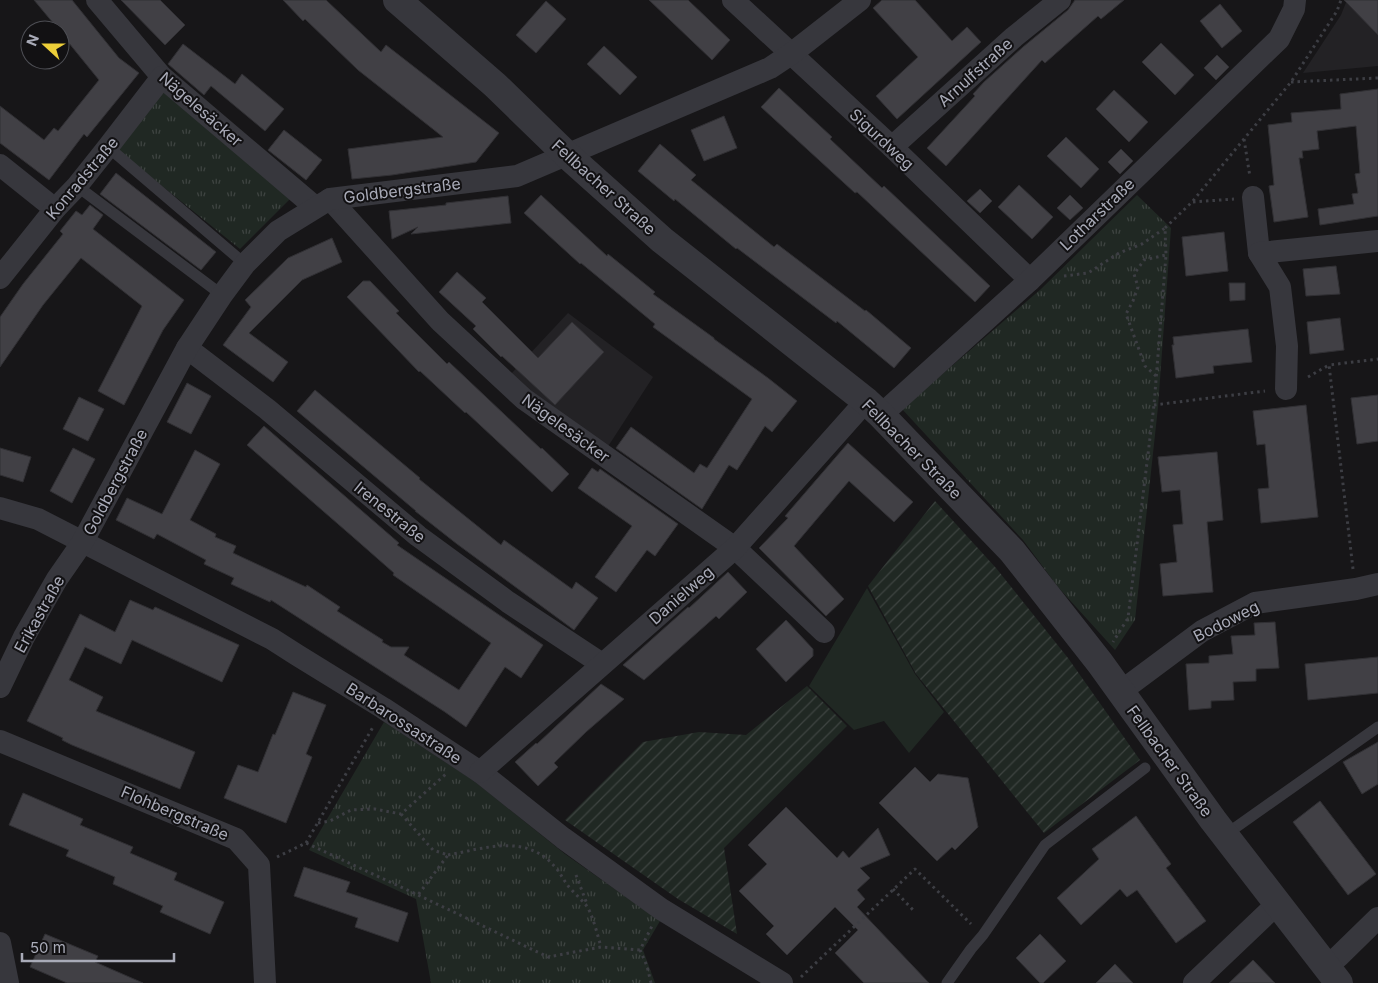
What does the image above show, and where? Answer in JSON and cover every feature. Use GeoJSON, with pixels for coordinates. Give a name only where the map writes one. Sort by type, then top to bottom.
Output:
{"type":"FeatureCollection","features":[{"type":"Feature","properties":{"kind":"street","name":"Nägelesäcker"},"geometry":{"type":"LineString","coordinates":[[97,0],[162,77],[323,203],[440,321],[524,399],[735,548],[824,632]]}},
{"type":"Feature","properties":{"kind":"street","name":"Fellbacher Straße"},"geometry":{"type":"LineString","coordinates":[[397,0],[495,86],[567,155],[662,240],[873,408],[1012,551],[1100,663],[1164,754],[1331,977]]}},
{"type":"Feature","properties":{"kind":"street","name":"Sigurdweg"},"geometry":{"type":"LineString","coordinates":[[733,0],[892,147],[1030,280]]}},
{"type":"Feature","properties":{"kind":"street","name":"Goldbergstraße"},"geometry":{"type":"LineString","coordinates":[[82,543],[187,348],[245,264],[278,232],[323,203],[517,176],[770,68],[860,0]]}},
{"type":"Feature","properties":{"kind":"street","name":"Arnulfstraße"},"geometry":{"type":"LineString","coordinates":[[892,147],[1014,37],[1060,0]]}},
{"type":"Feature","properties":{"kind":"street","name":"Lotharstraße"},"geometry":{"type":"LineString","coordinates":[[873,408],[1030,280],[1279,39],[1294,9],[1295,0]]}},
{"type":"Feature","properties":{"kind":"street","name":"Konradstraße"},"geometry":{"type":"LineString","coordinates":[[0,278],[77,186],[162,77]]}},
{"type":"Feature","properties":{"kind":"street"},"geometry":{"type":"LineString","coordinates":[[0,165],[55,210]]}},
{"type":"Feature","properties":{"kind":"street"},"geometry":{"type":"LineString","coordinates":[[1253,197],[1259,253],[1280,287],[1287,346],[1286,389]]}},
{"type":"Feature","properties":{"kind":"street"},"geometry":{"type":"LineString","coordinates":[[1259,253],[1378,241]]}},
{"type":"Feature","properties":{"kind":"street","name":"Irenestraße"},"geometry":{"type":"LineString","coordinates":[[187,348],[267,409],[418,536],[508,602],[602,664]]}},
{"type":"Feature","properties":{"kind":"street","name":"Danielweg"},"geometry":{"type":"LineString","coordinates":[[471,766],[602,664],[735,548],[873,408]]}},
{"type":"Feature","properties":{"kind":"street","name":"Barbarossastraße"},"geometry":{"type":"LineString","coordinates":[[0,508],[38,519],[272,639],[383,708],[471,766],[563,838],[662,909],[782,983]]}},
{"type":"Feature","properties":{"kind":"street","name":"Erikastraße"},"geometry":{"type":"LineString","coordinates":[[0,687],[24,637],[57,579],[82,543]]}},
{"type":"Feature","properties":{"kind":"street","name":"Bodoweg"},"geometry":{"type":"LineString","coordinates":[[1120,692],[1202,631],[1255,603],[1356,589],[1378,584]]}},
{"type":"Feature","properties":{"kind":"street","name":"Flohbergstraße"},"geometry":{"type":"LineString","coordinates":[[0,741],[236,838],[258,865]]}},
{"type":"Feature","properties":{"kind":"street"},"geometry":{"type":"LineString","coordinates":[[258,865],[265,983]]}},
{"type":"Feature","properties":{"kind":"street"},"geometry":{"type":"LineString","coordinates":[[1194,983],[1277,904]]}},
{"type":"Feature","properties":{"kind":"street"},"geometry":{"type":"LineString","coordinates":[[1331,977],[1339,956],[1378,918]]}},
{"type":"Feature","properties":{"kind":"street"},"geometry":{"type":"LineString","coordinates":[[0,943],[8,983]]}},
{"type":"Feature","properties":{"kind":"lane"},"geometry":{"type":"LineString","coordinates":[[108,147],[245,264]]}},
{"type":"Feature","properties":{"kind":"lane"},"geometry":{"type":"LineString","coordinates":[[77,186],[222,295]]}},
{"type":"Feature","properties":{"kind":"lane"},"geometry":{"type":"LineString","coordinates":[[1225,835],[1378,727]]}},
{"type":"Feature","properties":{"kind":"lane"},"geometry":{"type":"LineString","coordinates":[[947,983],[1045,846],[1144,768]]}},
{"type":"Feature","properties":{"kind":"path"},"geometry":{"type":"LineString","coordinates":[[1030,280],[1088,273],[1119,253],[1142,244],[1165,228],[1192,202],[1291,82],[1337,11],[1341,0]]}},
{"type":"Feature","properties":{"kind":"path"},"geometry":{"type":"LineString","coordinates":[[1291,82],[1378,78]]}},
{"type":"Feature","properties":{"kind":"path"},"geometry":{"type":"LineString","coordinates":[[1192,202],[1253,197],[1244,138]]}},
{"type":"Feature","properties":{"kind":"path"},"geometry":{"type":"LineString","coordinates":[[1100,663],[1128,618],[1154,405],[1166,255],[1165,228]]}},
{"type":"Feature","properties":{"kind":"path"},"geometry":{"type":"LineString","coordinates":[[1156,377],[1145,366],[1126,314],[1138,287],[1134,274],[1144,260],[1166,255]]}},
{"type":"Feature","properties":{"kind":"path"},"geometry":{"type":"LineString","coordinates":[[1154,405],[1286,389],[1329,364],[1378,359]]}},
{"type":"Feature","properties":{"kind":"path"},"geometry":{"type":"LineString","coordinates":[[1329,364],[1356,589]]}},
{"type":"Feature","properties":{"kind":"path"},"geometry":{"type":"LineString","coordinates":[[258,865],[306,843],[383,708]]}},
{"type":"Feature","properties":{"kind":"path"},"geometry":{"type":"LineString","coordinates":[[401,814],[471,766]]}},
{"type":"Feature","properties":{"kind":"path"},"geometry":{"type":"LineString","coordinates":[[318,823],[330,821],[351,810],[376,809],[401,814],[433,850],[448,855],[503,845],[524,847],[543,855],[556,868],[569,888],[587,905],[601,947]]}},
{"type":"Feature","properties":{"kind":"path"},"geometry":{"type":"LineString","coordinates":[[306,843],[548,958],[601,947],[640,950]]}},
{"type":"Feature","properties":{"kind":"path"},"geometry":{"type":"LineString","coordinates":[[418,895],[448,855]]}},
{"type":"Feature","properties":{"kind":"path"},"geometry":{"type":"LineString","coordinates":[[794,983],[915,868],[983,935]]}},
{"type":"Feature","properties":{"kind":"path"},"geometry":{"type":"LineString","coordinates":[[893,889],[914,912]]}},
{"type":"Feature","properties":{"kind":"path"},"geometry":{"type":"LineString","coordinates":[[640,950],[662,909]]}},
{"type":"Feature","properties":{"kind":"path"},"geometry":{"type":"LineString","coordinates":[[640,950],[647,966],[651,983]]}},
{"type":"Feature","properties":{"kind":"shaded area"},"geometry":{"type":"Polygon","coordinates":[[[1347,0],[1378,0],[1378,66],[1303,73],[1341,15],[1347,0]]]}},
{"type":"Feature","properties":{"kind":"shaded area"},"geometry":{"type":"Polygon","coordinates":[[[568,313],[653,377],[607,448],[530,396],[511,374],[568,313]]]}},
{"type":"Feature","properties":{"kind":"green space"},"geometry":{"type":"Polygon","coordinates":[[[162,89],[293,196],[240,249],[115,148],[162,89]]]}},
{"type":"Feature","properties":{"kind":"green space"},"geometry":{"type":"Polygon","coordinates":[[[1137,195],[1171,228],[1158,407],[1135,620],[1115,650],[1058,587],[1023,540],[902,409],[1041,289],[1137,195]]]}},
{"type":"Feature","properties":{"kind":"green space"},"geometry":{"type":"Polygon","coordinates":[[[935,501],[996,568],[1068,658],[1140,760],[1044,833],[916,674],[868,586],[935,501]]]}},
{"type":"Feature","properties":{"kind":"green space"},"geometry":{"type":"Polygon","coordinates":[[[867,588],[915,674],[944,712],[909,753],[884,721],[854,730],[809,686],[867,588]]]}},
{"type":"Feature","properties":{"kind":"green space"},"geometry":{"type":"Polygon","coordinates":[[[807,686],[847,726],[724,848],[737,934],[678,899],[565,820],[643,742],[699,732],[746,735],[807,686]]]}},
{"type":"Feature","properties":{"kind":"green space"},"geometry":{"type":"Polygon","coordinates":[[[384,722],[474,781],[565,854],[660,921],[643,950],[655,983],[431,983],[416,899],[309,850],[384,722]]]}},
{"type":"Feature","properties":{"kind":"building"},"geometry":{"type":"Polygon","coordinates":[[[34,0],[72,0],[119,58],[139,73],[87,137],[84,134],[49,180],[0,143],[0,106],[44,140],[54,128],[58,131],[99,80],[70,44],[70,20],[51,20],[34,0]]]}},
{"type":"Feature","properties":{"kind":"building"},"geometry":{"type":"Polygon","coordinates":[[[121,0],[160,0],[185,25],[165,45],[121,0]]]}},
{"type":"Feature","properties":{"kind":"building"},"geometry":{"type":"Polygon","coordinates":[[[283,0],[326,0],[381,52],[386,45],[499,133],[476,162],[352,179],[348,149],[443,137],[358,70],[305,19],[303,21],[283,0]]]}},
{"type":"Feature","properties":{"kind":"building"},"geometry":{"type":"Polygon","coordinates":[[[649,0],[688,0],[730,40],[712,60],[649,0]]]}},
{"type":"Feature","properties":{"kind":"building"},"geometry":{"type":"Polygon","coordinates":[[[882,0],[915,0],[952,41],[967,27],[981,42],[897,119],[876,96],[918,57],[873,8],[882,0]]]}},
{"type":"Feature","properties":{"kind":"building"},"geometry":{"type":"Polygon","coordinates":[[[1075,0],[1124,0],[1101,19],[1098,16],[1045,63],[1042,60],[946,166],[927,148],[975,96],[973,94],[984,82],[1068,10],[1075,0]]]}},
{"type":"Feature","properties":{"kind":"building"},"geometry":{"type":"Polygon","coordinates":[[[1344,0],[1378,0],[1378,35],[1344,0]]]}},
{"type":"Feature","properties":{"kind":"building"},"geometry":{"type":"Polygon","coordinates":[[[546,1],[566,19],[536,53],[516,35],[546,1]]]}},
{"type":"Feature","properties":{"kind":"building"},"geometry":{"type":"Polygon","coordinates":[[[1220,4],[1242,31],[1222,48],[1200,21],[1220,4]]]}},
{"type":"Feature","properties":{"kind":"building"},"geometry":{"type":"Polygon","coordinates":[[[1161,43],[1194,75],[1175,95],[1142,62],[1161,43]]]}},
{"type":"Feature","properties":{"kind":"building"},"geometry":{"type":"Polygon","coordinates":[[[183,44],[235,84],[242,74],[284,109],[265,131],[211,86],[204,95],[168,64],[183,44]]]}},
{"type":"Feature","properties":{"kind":"building"},"geometry":{"type":"Polygon","coordinates":[[[604,46],[637,77],[620,95],[587,64],[604,46]]]}},
{"type":"Feature","properties":{"kind":"building"},"geometry":{"type":"Polygon","coordinates":[[[1217,55],[1229,67],[1216,80],[1204,68],[1217,55]]]}},
{"type":"Feature","properties":{"kind":"building"},"geometry":{"type":"Polygon","coordinates":[[[779,88],[832,137],[830,139],[882,188],[884,186],[990,286],[975,302],[857,192],[855,193],[761,107],[779,88]]]}},
{"type":"Feature","properties":{"kind":"building"},"geometry":{"type":"Polygon","coordinates":[[[1378,89],[1378,216],[1320,225],[1318,209],[1354,204],[1352,194],[1358,193],[1355,174],[1360,173],[1356,126],[1317,131],[1319,149],[1302,151],[1303,158],[1299,158],[1308,217],[1274,222],[1269,186],[1274,185],[1268,125],[1292,122],[1291,113],[1341,109],[1340,94],[1378,89]]]}},
{"type":"Feature","properties":{"kind":"building"},"geometry":{"type":"Polygon","coordinates":[[[1114,90],[1148,122],[1129,142],[1096,109],[1114,90]]]}},
{"type":"Feature","properties":{"kind":"building"},"geometry":{"type":"Polygon","coordinates":[[[724,116],[737,148],[704,161],[691,130],[724,116]]]}},
{"type":"Feature","properties":{"kind":"building"},"geometry":{"type":"Polygon","coordinates":[[[284,130],[322,160],[306,180],[268,150],[284,130]]]}},
{"type":"Feature","properties":{"kind":"building"},"geometry":{"type":"Polygon","coordinates":[[[1066,137],[1099,169],[1081,188],[1047,156],[1066,137]]]}},
{"type":"Feature","properties":{"kind":"building"},"geometry":{"type":"Polygon","coordinates":[[[660,144],[696,175],[691,180],[774,247],[777,244],[866,310],[911,348],[894,368],[837,321],[836,323],[736,249],[638,171],[660,144]]]}},
{"type":"Feature","properties":{"kind":"building"},"geometry":{"type":"Polygon","coordinates":[[[1121,149],[1133,161],[1120,174],[1108,162],[1121,149]]]}},
{"type":"Feature","properties":{"kind":"building"},"geometry":{"type":"Polygon","coordinates":[[[116,173],[216,252],[201,270],[100,194],[116,173]]]}},
{"type":"Feature","properties":{"kind":"building"},"geometry":{"type":"Polygon","coordinates":[[[1019,185],[1053,217],[1032,239],[998,207],[1019,185]]]}},
{"type":"Feature","properties":{"kind":"building"},"geometry":{"type":"Polygon","coordinates":[[[980,189],[992,201],[980,213],[967,201],[980,189]]]}},
{"type":"Feature","properties":{"kind":"building"},"geometry":{"type":"Polygon","coordinates":[[[541,195],[607,256],[608,254],[655,292],[653,294],[797,401],[772,432],[765,426],[737,470],[729,465],[702,509],[616,448],[631,427],[694,473],[700,464],[707,468],[752,399],[653,327],[655,324],[580,264],[524,213],[541,195]]]}},
{"type":"Feature","properties":{"kind":"building"},"geometry":{"type":"Polygon","coordinates":[[[1070,195],[1083,208],[1070,220],[1057,208],[1070,195]]]}},
{"type":"Feature","properties":{"kind":"building"},"geometry":{"type":"Polygon","coordinates":[[[508,196],[511,223],[411,234],[418,227],[392,239],[389,211],[508,196]]]}},
{"type":"Feature","properties":{"kind":"building"},"geometry":{"type":"Polygon","coordinates":[[[90,205],[103,215],[93,229],[184,300],[163,330],[124,405],[98,391],[142,306],[81,258],[43,305],[0,367],[0,317],[23,284],[63,234],[60,231],[76,211],[82,215],[90,205]]]}},
{"type":"Feature","properties":{"kind":"building"},"geometry":{"type":"Polygon","coordinates":[[[1224,232],[1228,271],[1186,276],[1182,237],[1224,232]]]}},
{"type":"Feature","properties":{"kind":"building"},"geometry":{"type":"Polygon","coordinates":[[[332,238],[342,262],[302,280],[249,333],[288,362],[273,382],[223,345],[251,307],[245,300],[288,258],[332,238]]]}},
{"type":"Feature","properties":{"kind":"building"},"geometry":{"type":"Polygon","coordinates":[[[1336,266],[1340,294],[1306,296],[1303,269],[1336,266]]]}},
{"type":"Feature","properties":{"kind":"building"},"geometry":{"type":"Polygon","coordinates":[[[457,272],[486,298],[482,302],[538,358],[572,322],[604,352],[555,405],[501,357],[473,329],[476,326],[439,292],[457,272]]]}},
{"type":"Feature","properties":{"kind":"building"},"geometry":{"type":"Polygon","coordinates":[[[363,281],[370,281],[399,311],[396,313],[447,364],[449,362],[569,474],[552,492],[466,412],[419,372],[347,297],[363,281]]]}},
{"type":"Feature","properties":{"kind":"building"},"geometry":{"type":"Polygon","coordinates":[[[1229,283],[1245,283],[1245,300],[1230,301],[1229,283]]]}},
{"type":"Feature","properties":{"kind":"building"},"geometry":{"type":"Polygon","coordinates":[[[1340,318],[1344,350],[1310,354],[1307,322],[1340,318]]]}},
{"type":"Feature","properties":{"kind":"building"},"geometry":{"type":"Polygon","coordinates":[[[1248,329],[1252,362],[1213,366],[1214,373],[1176,378],[1172,345],[1174,345],[1173,337],[1248,329]]]}},
{"type":"Feature","properties":{"kind":"building"},"geometry":{"type":"Polygon","coordinates":[[[187,383],[211,396],[191,434],[167,422],[187,383]]]}},
{"type":"Feature","properties":{"kind":"building"},"geometry":{"type":"Polygon","coordinates":[[[315,390],[419,479],[501,545],[504,540],[572,589],[576,582],[598,598],[574,630],[415,511],[297,411],[315,390]]]}},
{"type":"Feature","properties":{"kind":"building"},"geometry":{"type":"Polygon","coordinates":[[[1378,395],[1378,441],[1357,444],[1351,398],[1378,395]]]}},
{"type":"Feature","properties":{"kind":"building"},"geometry":{"type":"Polygon","coordinates":[[[79,397],[104,409],[88,441],[63,429],[79,397]]]}},
{"type":"Feature","properties":{"kind":"building"},"geometry":{"type":"Polygon","coordinates":[[[1306,405],[1318,517],[1261,523],[1258,489],[1269,488],[1265,444],[1257,445],[1253,411],[1306,405]]]}},
{"type":"Feature","properties":{"kind":"building"},"geometry":{"type":"Polygon","coordinates":[[[264,426],[399,543],[397,545],[543,645],[521,678],[505,667],[466,727],[271,600],[270,602],[231,584],[234,578],[204,564],[206,560],[157,534],[154,539],[116,520],[127,498],[162,514],[195,450],[220,464],[190,520],[216,534],[215,537],[236,546],[233,553],[306,587],[307,585],[340,607],[337,611],[383,640],[382,642],[391,647],[409,647],[404,655],[459,690],[491,643],[393,575],[394,573],[247,445],[264,426]]]}},
{"type":"Feature","properties":{"kind":"building"},"geometry":{"type":"Polygon","coordinates":[[[848,443],[913,502],[894,522],[849,481],[794,546],[844,599],[826,616],[759,548],[788,518],[785,516],[848,443]]]}},
{"type":"Feature","properties":{"kind":"building"},"geometry":{"type":"Polygon","coordinates":[[[0,448],[31,457],[23,482],[0,475],[0,448]]]}},
{"type":"Feature","properties":{"kind":"building"},"geometry":{"type":"Polygon","coordinates":[[[73,448],[95,459],[72,503],[50,491],[73,448]]]}},
{"type":"Feature","properties":{"kind":"building"},"geometry":{"type":"Polygon","coordinates":[[[1217,452],[1223,520],[1207,522],[1213,592],[1163,596],[1160,564],[1177,562],[1173,525],[1183,524],[1180,490],[1162,492],[1158,457],[1217,452]]]}},
{"type":"Feature","properties":{"kind":"building"},"geometry":{"type":"Polygon","coordinates":[[[592,468],[598,472],[600,469],[678,524],[655,556],[647,550],[616,592],[595,577],[632,526],[578,488],[592,468]]]}},
{"type":"Feature","properties":{"kind":"building"},"geometry":{"type":"Polygon","coordinates":[[[728,572],[747,592],[719,619],[716,616],[644,680],[623,665],[689,608],[728,572]]]}},
{"type":"Feature","properties":{"kind":"building"},"geometry":{"type":"Polygon","coordinates":[[[130,600],[153,610],[155,607],[239,645],[222,682],[132,640],[121,664],[85,647],[69,680],[103,697],[96,711],[195,752],[180,789],[72,745],[62,740],[63,738],[27,721],[80,614],[115,632],[130,600]]]}},
{"type":"Feature","properties":{"kind":"building"},"geometry":{"type":"Polygon","coordinates":[[[786,620],[813,649],[813,656],[786,682],[756,649],[786,620]]]}},
{"type":"Feature","properties":{"kind":"building"},"geometry":{"type":"Polygon","coordinates":[[[1275,622],[1279,668],[1256,669],[1256,681],[1233,682],[1234,700],[1211,701],[1211,708],[1189,710],[1186,664],[1209,663],[1209,656],[1233,654],[1231,636],[1255,635],[1254,623],[1275,622]]]}},
{"type":"Feature","properties":{"kind":"building"},"geometry":{"type":"Polygon","coordinates":[[[1378,657],[1378,693],[1308,700],[1305,664],[1378,657]]]}},
{"type":"Feature","properties":{"kind":"building"},"geometry":{"type":"Polygon","coordinates":[[[601,684],[624,699],[554,763],[558,767],[538,786],[515,762],[601,684]]]}},
{"type":"Feature","properties":{"kind":"building"},"geometry":{"type":"Polygon","coordinates":[[[293,692],[326,705],[306,754],[312,757],[286,823],[224,798],[238,765],[258,772],[293,692]]]}},
{"type":"Feature","properties":{"kind":"building"},"geometry":{"type":"Polygon","coordinates":[[[1378,742],[1378,784],[1362,794],[1343,762],[1378,742]]]}},
{"type":"Feature","properties":{"kind":"building"},"geometry":{"type":"Polygon","coordinates":[[[915,767],[930,782],[938,774],[968,778],[978,827],[955,850],[952,847],[937,861],[879,803],[915,767]]]}},
{"type":"Feature","properties":{"kind":"building"},"geometry":{"type":"Polygon","coordinates":[[[23,793],[83,819],[80,825],[133,847],[130,853],[177,873],[174,880],[224,902],[210,934],[160,912],[163,906],[113,884],[115,877],[66,856],[69,850],[9,825],[23,793]]]}},
{"type":"Feature","properties":{"kind":"building"},"geometry":{"type":"Polygon","coordinates":[[[1320,801],[1376,874],[1348,895],[1293,822],[1320,801]]]}},
{"type":"Feature","properties":{"kind":"building"},"geometry":{"type":"Polygon","coordinates":[[[786,807],[837,858],[843,851],[849,858],[878,828],[890,855],[860,868],[870,878],[857,890],[865,899],[857,907],[929,983],[864,983],[835,953],[858,930],[835,907],[787,955],[766,934],[774,926],[739,891],[767,864],[748,845],[786,807]]]}},
{"type":"Feature","properties":{"kind":"building"},"geometry":{"type":"Polygon","coordinates":[[[1136,816],[1171,864],[1166,868],[1206,921],[1176,943],[1137,890],[1127,897],[1120,889],[1081,925],[1057,898],[1099,859],[1092,849],[1136,816]]]}},
{"type":"Feature","properties":{"kind":"building"},"geometry":{"type":"Polygon","coordinates":[[[304,867],[350,882],[346,892],[408,913],[398,942],[355,927],[358,918],[294,896],[304,867]]]}},
{"type":"Feature","properties":{"kind":"building"},"geometry":{"type":"Polygon","coordinates":[[[45,934],[98,956],[95,962],[143,983],[67,983],[30,967],[45,934]]]}},
{"type":"Feature","properties":{"kind":"building"},"geometry":{"type":"Polygon","coordinates":[[[1040,934],[1066,961],[1043,983],[1040,983],[1016,958],[1040,934]]]}},
{"type":"Feature","properties":{"kind":"building"},"geometry":{"type":"Polygon","coordinates":[[[1253,960],[1275,983],[1229,983],[1253,960]]]}},
{"type":"Feature","properties":{"kind":"building"},"geometry":{"type":"Polygon","coordinates":[[[1115,964],[1133,983],[1096,983],[1115,964]]]}}]}
